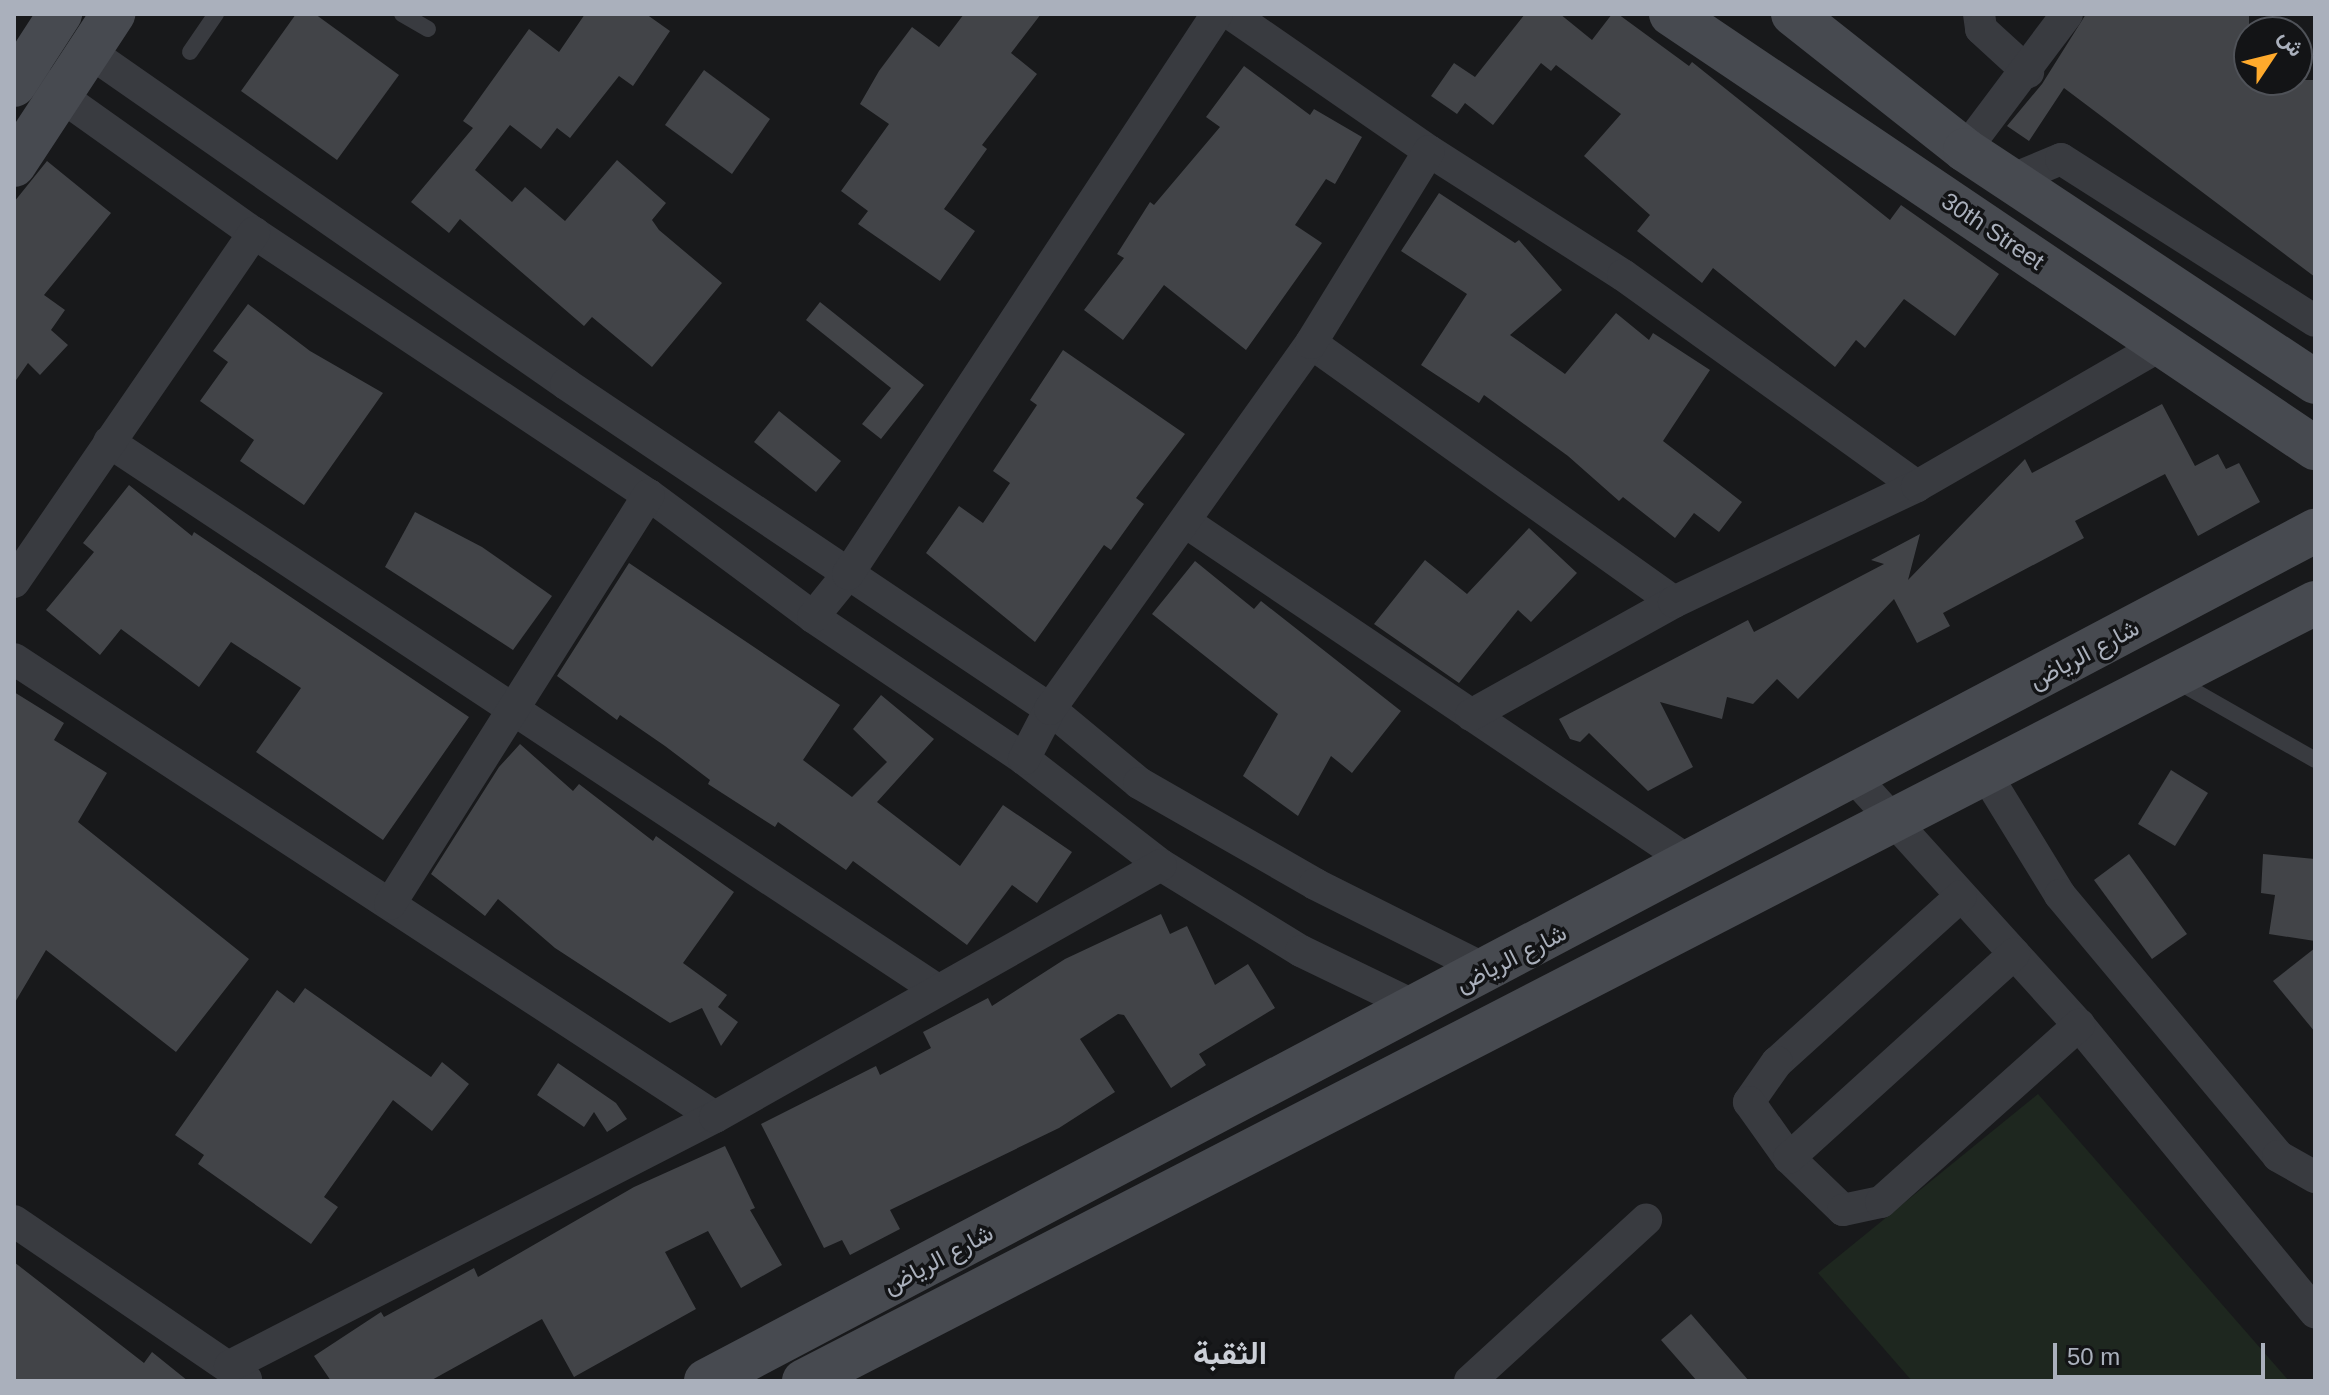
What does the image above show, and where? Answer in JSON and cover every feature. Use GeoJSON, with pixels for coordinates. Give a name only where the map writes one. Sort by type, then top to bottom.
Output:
{"type":"FeatureCollection","features":[{"type":"Feature","properties":{"kind":"main road"},"geometry":{"type":"LineString","coordinates":[[20,76],[60,14]]}},
{"type":"Feature","properties":{"kind":"main road"},"geometry":{"type":"LineString","coordinates":[[14,165],[113,14]]}},
{"type":"Feature","properties":{"kind":"main road","name":"30th Street"},"geometry":{"type":"LineString","coordinates":[[1671,14],[2315,448]]}},
{"type":"Feature","properties":{"kind":"main road"},"geometry":{"type":"LineString","coordinates":[[1793,14],[1965,150],[2315,382]]}},
{"type":"Feature","properties":{"kind":"main road","name":"شارع الرياض"},"geometry":{"type":"LineString","coordinates":[[706,1381],[1693,864],[2315,531]]}},
{"type":"Feature","properties":{"kind":"main road","name":"شارع الرياض"},"geometry":{"type":"LineString","coordinates":[[804,1381],[2315,603]]}},
{"type":"Feature","properties":{"kind":"street"},"geometry":{"type":"LineString","coordinates":[[813,617],[848,574],[1217,14]]}},
{"type":"Feature","properties":{"kind":"street"},"geometry":{"type":"LineString","coordinates":[[1231,14],[1429,151],[1623,275],[1917,486]]}},
{"type":"Feature","properties":{"kind":"street"},"geometry":{"type":"LineString","coordinates":[[1979,14],[1981,29],[2028,72]]}},
{"type":"Feature","properties":{"kind":"street"},"geometry":{"type":"LineString","coordinates":[[1965,150],[2028,72],[2067,14]]}},
{"type":"Feature","properties":{"kind":"street"},"geometry":{"type":"LineString","coordinates":[[88,51],[848,574],[1050,709],[1139,783],[1315,884],[1487,970]]}},
{"type":"Feature","properties":{"kind":"street"},"geometry":{"type":"LineString","coordinates":[[20,76],[59,99],[254,233],[649,495],[813,617],[1024,759],[1161,865],[1301,951],[1417,1007]]}},
{"type":"Feature","properties":{"kind":"street"},"geometry":{"type":"LineString","coordinates":[[1024,759],[1050,709],[1187,523],[1311,343],[1429,151]]}},
{"type":"Feature","properties":{"kind":"street"},"geometry":{"type":"LineString","coordinates":[[2013,179],[2061,159],[2315,321]]}},
{"type":"Feature","properties":{"kind":"street"},"geometry":{"type":"LineString","coordinates":[[14,582],[254,233]]}},
{"type":"Feature","properties":{"kind":"street"},"geometry":{"type":"LineString","coordinates":[[1311,343],[1674,602]]}},
{"type":"Feature","properties":{"kind":"street"},"geometry":{"type":"LineString","coordinates":[[1471,715],[1674,602],[1917,486],[2161,345]]}},
{"type":"Feature","properties":{"kind":"street"},"geometry":{"type":"LineString","coordinates":[[109,442],[936,989]]}},
{"type":"Feature","properties":{"kind":"street"},"geometry":{"type":"LineString","coordinates":[[390,904],[509,709],[649,495]]}},
{"type":"Feature","properties":{"kind":"street"},"geometry":{"type":"LineString","coordinates":[[1187,523],[1693,864]]}},
{"type":"Feature","properties":{"kind":"street"},"geometry":{"type":"LineString","coordinates":[[14,659],[715,1117]]}},
{"type":"Feature","properties":{"kind":"street"},"geometry":{"type":"LineString","coordinates":[[1985,773],[2060,895],[2278,1156],[2315,1177]]}},
{"type":"Feature","properties":{"kind":"street"},"geometry":{"type":"LineString","coordinates":[[1854,777],[2079,1025],[2315,1312]]}},
{"type":"Feature","properties":{"kind":"street"},"geometry":{"type":"LineString","coordinates":[[14,1221],[240,1374],[715,1117],[936,989],[1161,865]]}},
{"type":"Feature","properties":{"kind":"street"},"geometry":{"type":"LineString","coordinates":[[1961,896],[1777,1062],[1749,1102],[1789,1158],[1843,1210],[1881,1202],[2079,1025]]}},
{"type":"Feature","properties":{"kind":"street"},"geometry":{"type":"LineString","coordinates":[[1789,1158],[2014,954]]}},
{"type":"Feature","properties":{"kind":"street"},"geometry":{"type":"LineString","coordinates":[[1470,1381],[1646,1220]]}},
{"type":"Feature","properties":{"kind":"lane"},"geometry":{"type":"LineString","coordinates":[[190,52],[216,14]]}},
{"type":"Feature","properties":{"kind":"lane"},"geometry":{"type":"LineString","coordinates":[[402,14],[428,29]]}},
{"type":"Feature","properties":{"kind":"lane"},"geometry":{"type":"LineString","coordinates":[[2170,677],[2315,760]]}},
{"type":"Feature","properties":{"kind":"shaded area"},"geometry":{"type":"Polygon","coordinates":[[[2038,1094],[2289,1381],[1912,1381],[1818,1273],[2038,1094]]]}},
{"type":"Feature","properties":{"kind":"building"},"geometry":{"type":"Polygon","coordinates":[[[296,14],[315,14],[399,75],[337,160],[241,91],[296,14]]]}},
{"type":"Feature","properties":{"kind":"building"},"geometry":{"type":"Polygon","coordinates":[[[585,14],[646,14],[670,31],[633,86],[619,76],[570,138],[557,128],[541,149],[510,125],[475,170],[512,202],[525,187],[565,221],[617,160],[666,203],[652,220],[659,230],[722,283],[652,367],[592,317],[584,326],[460,219],[449,233],[411,202],[473,128],[463,121],[529,29],[559,52],[585,14]]]}},
{"type":"Feature","properties":{"kind":"building"},"geometry":{"type":"Polygon","coordinates":[[[964,14],[1041,14],[1011,53],[1037,74],[982,145],[987,149],[944,209],[975,231],[940,281],[858,224],[868,211],[841,191],[889,124],[860,104],[879,71],[912,27],[939,47],[964,14]]]}},
{"type":"Feature","properties":{"kind":"building"},"geometry":{"type":"Polygon","coordinates":[[[1525,14],[1560,14],[1592,40],[1612,14],[1618,14],[1689,66],[1692,62],[1890,220],[1901,205],[1999,274],[1955,336],[1904,299],[1865,348],[1856,340],[1835,367],[1713,268],[1702,283],[1637,231],[1650,215],[1584,156],[1621,114],[1556,65],[1551,71],[1541,63],[1493,125],[1465,103],[1457,114],[1431,96],[1454,63],[1475,77],[1525,14]]]}},
{"type":"Feature","properties":{"kind":"building"},"geometry":{"type":"Polygon","coordinates":[[[2086,14],[2249,14],[2233,16],[2233,96],[2313,96],[2315,80],[2315,277],[2064,88],[2029,141],[2007,126],[2042,84],[2086,14]]]}},
{"type":"Feature","properties":{"kind":"building"},"geometry":{"type":"Polygon","coordinates":[[[1244,66],[1310,115],[1314,109],[1362,137],[1335,184],[1326,179],[1295,225],[1322,243],[1246,350],[1164,285],[1123,340],[1084,310],[1124,258],[1117,254],[1150,202],[1154,205],[1220,127],[1206,117],[1244,66]]]}},
{"type":"Feature","properties":{"kind":"building"},"geometry":{"type":"Polygon","coordinates":[[[704,70],[770,119],[732,174],[665,125],[704,70]]]}},
{"type":"Feature","properties":{"kind":"building"},"geometry":{"type":"Polygon","coordinates":[[[47,161],[111,213],[44,295],[65,310],[51,330],[68,345],[40,375],[28,363],[14,383],[14,202],[47,161]]]}},
{"type":"Feature","properties":{"kind":"building"},"geometry":{"type":"Polygon","coordinates":[[[1439,193],[1515,243],[1519,240],[1562,290],[1510,335],[1565,374],[1616,313],[1649,340],[1653,333],[1710,370],[1663,441],[1742,502],[1719,532],[1694,513],[1675,538],[1623,497],[1619,501],[1568,456],[1484,395],[1479,403],[1421,365],[1467,294],[1401,251],[1439,193]]]}},
{"type":"Feature","properties":{"kind":"building"},"geometry":{"type":"Polygon","coordinates":[[[820,302],[924,385],[881,439],[862,424],[891,388],[806,320],[820,302]]]}},
{"type":"Feature","properties":{"kind":"building"},"geometry":{"type":"Polygon","coordinates":[[[248,304],[310,351],[383,393],[304,505],[240,461],[254,440],[200,401],[228,362],[213,351],[248,304]]]}},
{"type":"Feature","properties":{"kind":"building"},"geometry":{"type":"Polygon","coordinates":[[[1063,350],[1185,434],[1136,498],[1144,504],[1111,550],[1104,545],[1035,642],[926,553],[959,506],[983,523],[1010,483],[993,471],[1037,405],[1030,400],[1063,350]]]}},
{"type":"Feature","properties":{"kind":"building"},"geometry":{"type":"Polygon","coordinates":[[[2162,404],[2195,466],[2218,454],[2226,469],[2239,463],[2260,502],[2198,536],[2165,474],[2075,521],[2084,538],[1943,613],[1950,626],[1917,643],[1894,599],[1798,699],[1777,679],[1753,704],[1727,697],[1722,719],[1660,702],[1693,767],[1648,791],[1589,733],[1580,742],[1570,739],[1559,719],[1748,620],[1754,632],[1884,564],[1871,560],[1920,534],[1908,580],[2025,459],[2032,473],[2162,404]]]}},
{"type":"Feature","properties":{"kind":"building"},"geometry":{"type":"Polygon","coordinates":[[[779,411],[841,461],[816,492],[754,442],[779,411]]]}},
{"type":"Feature","properties":{"kind":"building"},"geometry":{"type":"Polygon","coordinates":[[[129,485],[192,536],[194,532],[469,717],[383,840],[256,752],[301,688],[231,642],[199,687],[121,629],[100,655],[46,610],[94,552],[83,543],[129,485]]]}},
{"type":"Feature","properties":{"kind":"building"},"geometry":{"type":"Polygon","coordinates":[[[415,512],[482,547],[552,596],[513,650],[385,567],[415,512]]]}},
{"type":"Feature","properties":{"kind":"building"},"geometry":{"type":"Polygon","coordinates":[[[1529,528],[1577,573],[1531,622],[1518,610],[1459,683],[1374,624],[1425,560],[1467,594],[1529,528]]]}},
{"type":"Feature","properties":{"kind":"building"},"geometry":{"type":"Polygon","coordinates":[[[1195,561],[1254,609],[1261,601],[1401,711],[1352,773],[1331,756],[1298,816],[1243,776],[1278,714],[1152,614],[1195,561]]]}},
{"type":"Feature","properties":{"kind":"building"},"geometry":{"type":"Polygon","coordinates":[[[629,563],[840,705],[803,760],[852,797],[887,762],[853,729],[881,695],[934,739],[877,802],[960,866],[1003,805],[1072,852],[1037,903],[1012,885],[967,945],[853,861],[846,870],[778,822],[775,827],[708,784],[710,780],[665,746],[620,715],[617,720],[557,676],[629,563]]]}},
{"type":"Feature","properties":{"kind":"building"},"geometry":{"type":"Polygon","coordinates":[[[14,692],[64,723],[54,740],[107,773],[78,822],[249,959],[176,1052],[46,950],[14,1004],[14,692]]]}},
{"type":"Feature","properties":{"kind":"building"},"geometry":{"type":"Polygon","coordinates":[[[520,744],[573,791],[579,784],[653,841],[656,836],[734,892],[683,963],[727,995],[718,1007],[738,1022],[721,1046],[702,1008],[670,1023],[555,948],[498,899],[485,916],[431,874],[499,767],[520,744]]]}},
{"type":"Feature","properties":{"kind":"building"},"geometry":{"type":"Polygon","coordinates":[[[2171,770],[2208,793],[2175,846],[2138,824],[2171,770]]]}},
{"type":"Feature","properties":{"kind":"building"},"geometry":{"type":"Polygon","coordinates":[[[2129,854],[2187,934],[2152,959],[2094,880],[2129,854]]]}},
{"type":"Feature","properties":{"kind":"building"},"geometry":{"type":"Polygon","coordinates":[[[2263,854],[2315,859],[2315,941],[2269,934],[2275,895],[2261,893],[2263,854]]]}},
{"type":"Feature","properties":{"kind":"building"},"geometry":{"type":"Polygon","coordinates":[[[1161,914],[1170,934],[1187,926],[1215,985],[1248,964],[1275,1008],[1199,1054],[1206,1065],[1171,1088],[1124,1015],[1118,1014],[1080,1039],[1115,1092],[1059,1128],[890,1210],[900,1229],[850,1255],[842,1240],[824,1248],[761,1124],[876,1066],[880,1075],[931,1048],[923,1032],[988,998],[992,1006],[1065,959],[1161,914]]]}},
{"type":"Feature","properties":{"kind":"building"},"geometry":{"type":"Polygon","coordinates":[[[2315,948],[2315,1032],[2273,981],[2315,948]]]}},
{"type":"Feature","properties":{"kind":"building"},"geometry":{"type":"Polygon","coordinates":[[[305,988],[431,1077],[442,1062],[469,1084],[432,1131],[393,1100],[324,1197],[338,1207],[311,1244],[198,1164],[204,1155],[175,1135],[277,990],[294,1003],[305,988]]]}},
{"type":"Feature","properties":{"kind":"building"},"geometry":{"type":"Polygon","coordinates":[[[558,1063],[616,1103],[627,1119],[607,1132],[594,1112],[584,1127],[537,1095],[558,1063]]]}},
{"type":"Feature","properties":{"kind":"building"},"geometry":{"type":"Polygon","coordinates":[[[725,1146],[755,1208],[750,1210],[782,1265],[741,1288],[708,1231],[665,1252],[696,1309],[574,1377],[542,1319],[430,1381],[331,1381],[314,1356],[381,1312],[384,1317],[474,1268],[478,1277],[634,1187],[725,1146]]]}},
{"type":"Feature","properties":{"kind":"building"},"geometry":{"type":"Polygon","coordinates":[[[14,1262],[144,1363],[152,1352],[188,1381],[14,1381],[14,1262]]]}},
{"type":"Feature","properties":{"kind":"building"},"geometry":{"type":"Polygon","coordinates":[[[1691,1314],[1749,1381],[1697,1381],[1661,1340],[1691,1314]]]}},
{"type":"Feature","properties":{"kind":"district","name":"الثقبة"},"geometry":{"type":"Point","coordinates":[1230,1353]}}]}
